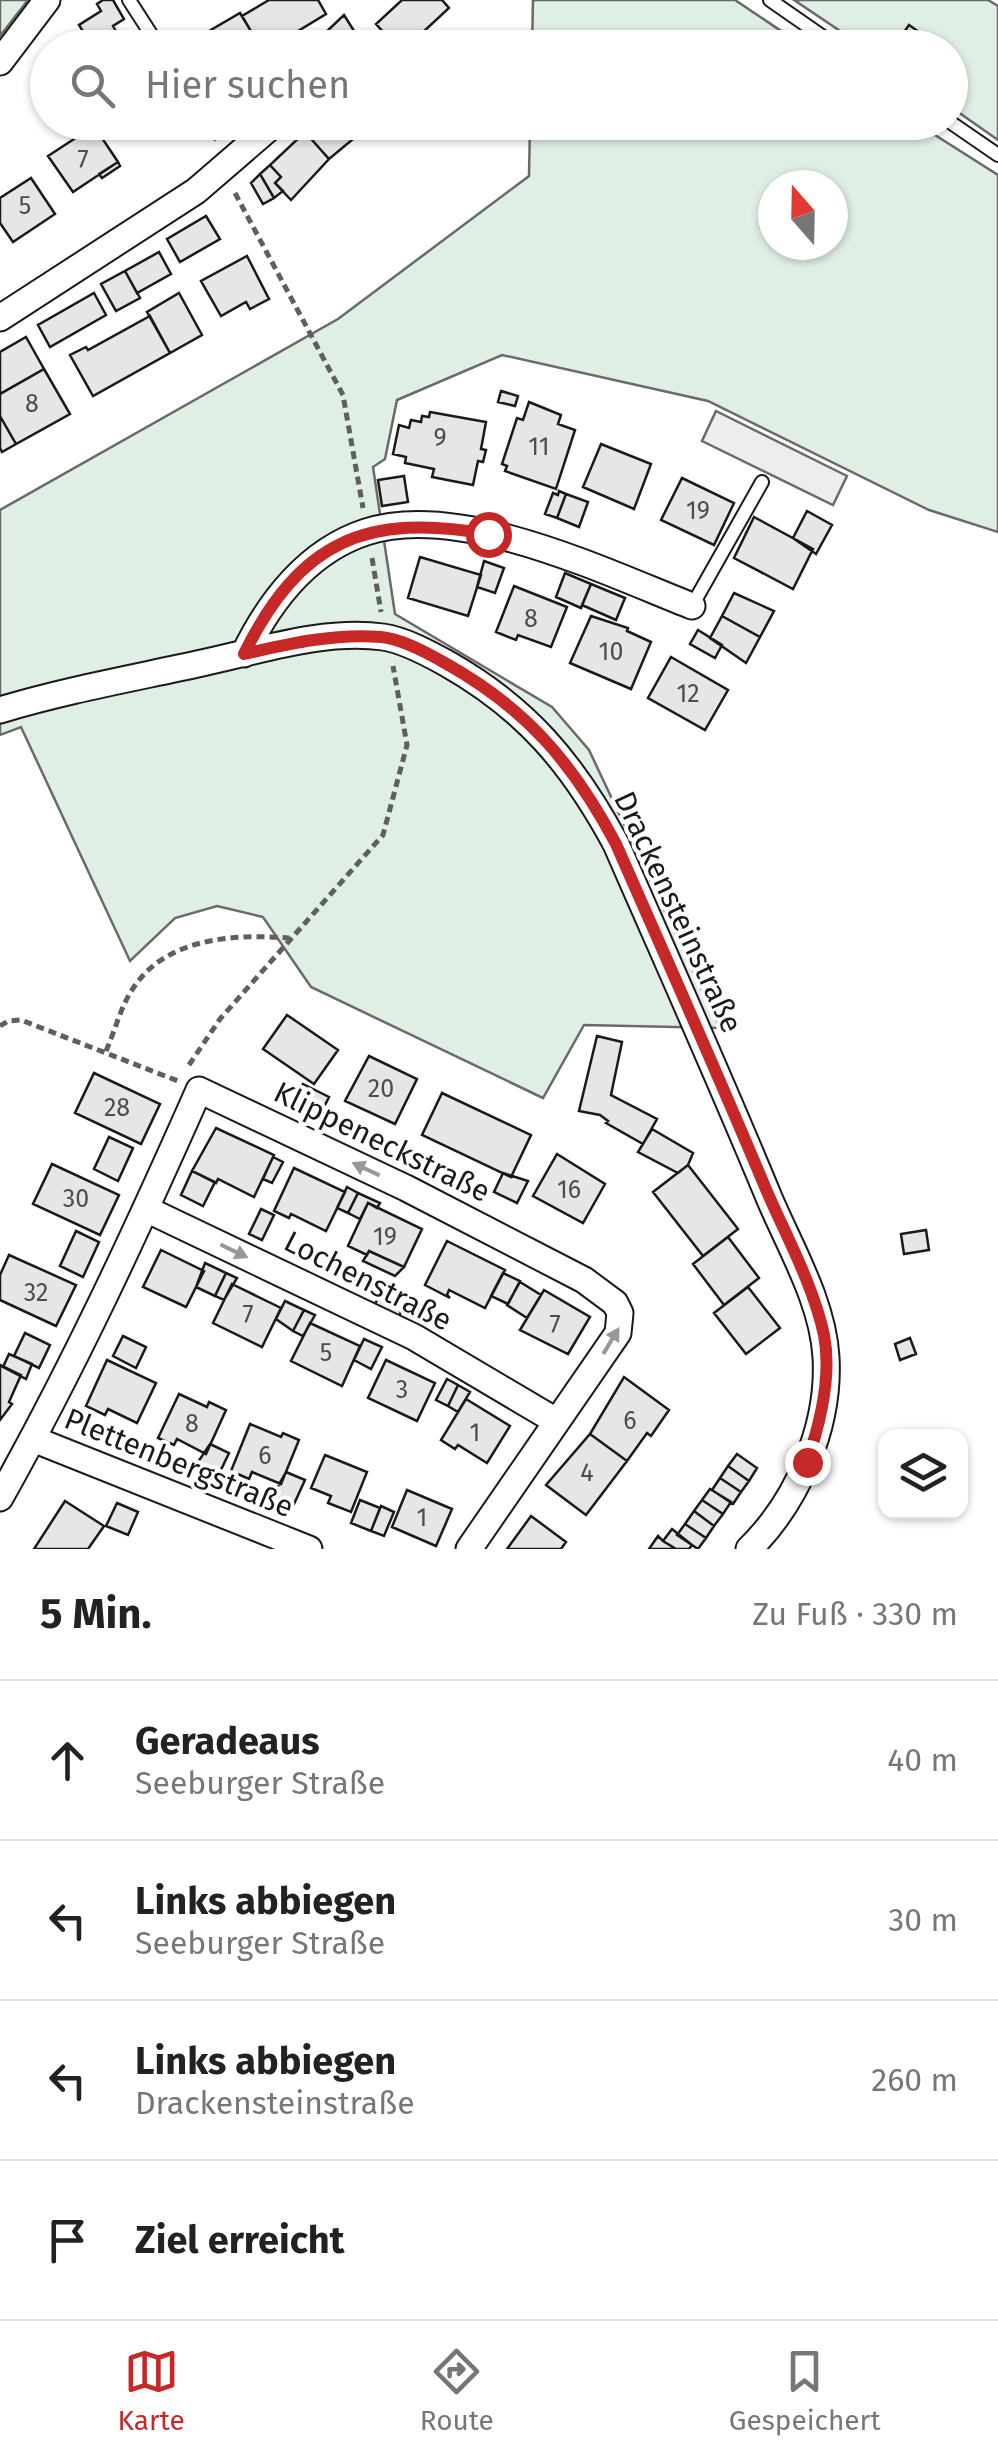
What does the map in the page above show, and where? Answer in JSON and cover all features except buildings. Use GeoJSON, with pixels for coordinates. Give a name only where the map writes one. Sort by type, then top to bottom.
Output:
{"type":"FeatureCollection","features":[{"type":"Feature","properties":{"kind":"street"},"geometry":{"type":"LineString","coordinates":[[0,62],[47,0]]}},
{"type":"Feature","properties":{"kind":"street"},"geometry":{"type":"LineString","coordinates":[[0,318],[196,191],[255,140]]}},
{"type":"Feature","properties":{"kind":"street"},"geometry":{"type":"LineString","coordinates":[[244,654],[261,619],[303,569],[334,547],[367,531],[408,526],[447,527],[540,546],[692,606]]}},
{"type":"Feature","properties":{"kind":"street","name":"Drackensteinstraße"},"geometry":{"type":"LineString","coordinates":[[0,710],[294,642],[386,637],[428,653],[506,702],[538,730],[591,796],[616,844],[746,1141],[824,1336],[822,1403],[807,1462],[772,1522],[749,1549]]}},
{"type":"Feature","properties":{"kind":"street"},"geometry":{"type":"LineString","coordinates":[[33,1439],[146,1209],[194,1078]]}},
{"type":"Feature","properties":{"kind":"street","name":"Klippeneckstraße"},"geometry":{"type":"LineString","coordinates":[[194,1078],[584,1280],[615,1303],[620,1313],[618,1333],[468,1549]]}},
{"type":"Feature","properties":{"kind":"street","name":"Lochenstraße"},"geometry":{"type":"LineString","coordinates":[[146,1209],[414,1338],[556,1421]]}},
{"type":"Feature","properties":{"kind":"street","name":"Plettenbergstraße"},"geometry":{"type":"LineString","coordinates":[[0,1498],[33,1439],[309,1549]]}},
{"type":"Feature","properties":{"kind":"lane"},"geometry":{"type":"LineString","coordinates":[[129,0],[148,30]]}},
{"type":"Feature","properties":{"kind":"lane"},"geometry":{"type":"LineString","coordinates":[[770,0],[814,30]]}},
{"type":"Feature","properties":{"kind":"lane"},"geometry":{"type":"LineString","coordinates":[[968,134],[998,154]]}},
{"type":"Feature","properties":{"kind":"lane"},"geometry":{"type":"LineString","coordinates":[[692,606],[762,482]]}},
{"type":"Feature","properties":{"kind":"path"},"geometry":{"type":"LineString","coordinates":[[196,191],[206,204],[236,193],[343,396],[367,531]]}},
{"type":"Feature","properties":{"kind":"path"},"geometry":{"type":"LineString","coordinates":[[0,1026],[21,1020],[106,1052],[194,1078],[220,1019],[383,834],[399,782]]}},
{"type":"Feature","properties":{"kind":"path"},"geometry":{"type":"LineString","coordinates":[[106,1052],[131,990],[168,955],[226,938],[290,938]]}},
{"type":"Feature","properties":{"kind":"green space"},"geometry":{"type":"Polygon","coordinates":[[[0,0],[28,0],[0,36],[0,0]]]}},
{"type":"Feature","properties":{"kind":"green space"},"geometry":{"type":"Polygon","coordinates":[[[533,0],[735,0],[780,30],[532,30],[533,0]]]}},
{"type":"Feature","properties":{"kind":"green space"},"geometry":{"type":"Polygon","coordinates":[[[794,0],[988,0],[998,6],[998,140],[968,119],[968,30],[839,30],[794,0]]]}},
{"type":"Feature","properties":{"kind":"green space"},"geometry":{"type":"Polygon","coordinates":[[[530,140],[943,140],[998,175],[998,532],[929,510],[708,401],[502,355],[397,400],[385,459],[373,467],[395,614],[552,707],[589,750],[720,1028],[584,1025],[543,1098],[311,987],[263,917],[217,906],[175,918],[130,961],[21,727],[0,735],[0,510],[338,319],[529,176],[530,140]]]}},
{"type":"Feature","properties":{"kind":"shaded area"},"geometry":{"type":"Polygon","coordinates":[[[716,411],[847,476],[833,505],[702,441],[716,411]]]}},
{"type":"Feature","properties":{"kind":"route"},"geometry":{"type":"LineString","coordinates":[[488,534],[408,526],[367,531],[334,547],[303,569],[281,593],[261,619],[244,654],[294,642],[352,636],[386,637],[428,653],[506,702],[538,730],[591,796],[616,844],[746,1141],[824,1336],[822,1403],[807,1462]]}}]}
